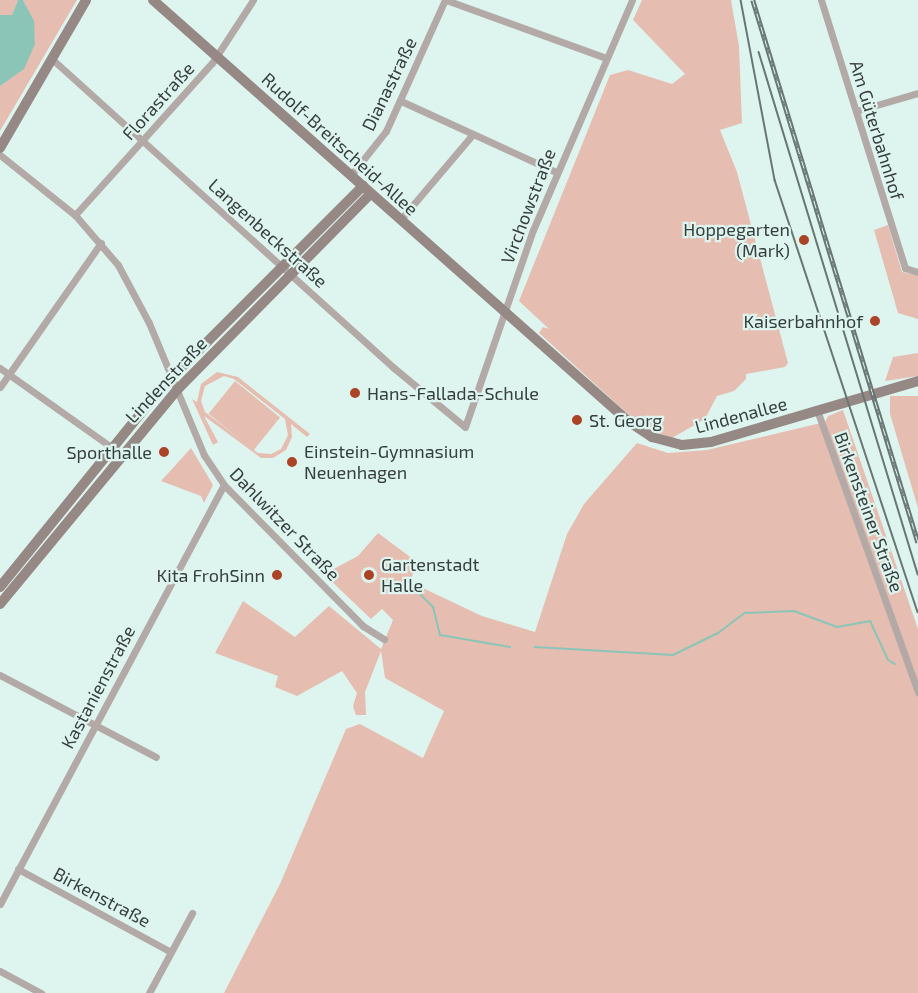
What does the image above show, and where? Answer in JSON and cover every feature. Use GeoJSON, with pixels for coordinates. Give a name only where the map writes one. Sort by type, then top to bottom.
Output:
{"type":"FeatureCollection","features":[{"type":"Feature","properties":{"kind":"street"},"geometry":{"type":"LineString","coordinates":[[0,148],[86,0]]}},
{"type":"Feature","properties":{"kind":"street","name":"Rudolf-Breitscheid-Allee"},"geometry":{"type":"LineString","coordinates":[[153,0],[506,312]]}},
{"type":"Feature","properties":{"kind":"street","name":"Florastraße"},"geometry":{"type":"LineString","coordinates":[[75,215],[217,57],[253,0]]}},
{"type":"Feature","properties":{"kind":"street"},"geometry":{"type":"LineString","coordinates":[[446,0],[606,58]]}},
{"type":"Feature","properties":{"kind":"street","name":"Dianastraße"},"geometry":{"type":"LineString","coordinates":[[351,175],[380,140],[401,101],[446,0]]}},
{"type":"Feature","properties":{"kind":"street","name":"Virchowstraße"},"geometry":{"type":"LineString","coordinates":[[465,428],[556,172],[632,0]]}},
{"type":"Feature","properties":{"kind":"street","name":"Am Güterbahnhof"},"geometry":{"type":"LineString","coordinates":[[821,0],[905,268],[918,272]]}},
{"type":"Feature","properties":{"kind":"street","name":"Langenbeckstraße"},"geometry":{"type":"LineString","coordinates":[[52,58],[465,428]]}},
{"type":"Feature","properties":{"kind":"street"},"geometry":{"type":"LineString","coordinates":[[856,111],[918,93]]}},
{"type":"Feature","properties":{"kind":"street"},"geometry":{"type":"LineString","coordinates":[[401,101],[556,172]]}},
{"type":"Feature","properties":{"kind":"street"},"geometry":{"type":"LineString","coordinates":[[401,219],[473,134]]}},
{"type":"Feature","properties":{"kind":"street","name":"Dahlwitzer Straße"},"geometry":{"type":"LineString","coordinates":[[0,155],[75,215],[101,243],[138,301],[204,455],[224,485],[261,527],[363,626],[384,639]]}},
{"type":"Feature","properties":{"kind":"street","name":"Lindenstraße"},"geometry":{"type":"LineString","coordinates":[[0,588],[117,451],[367,189]]}},
{"type":"Feature","properties":{"kind":"street"},"geometry":{"type":"LineString","coordinates":[[0,387],[101,243]]}},
{"type":"Feature","properties":{"kind":"street","name":"Lindenstraße"},"geometry":{"type":"LineString","coordinates":[[0,604],[172,378],[288,271]]}},
{"type":"Feature","properties":{"kind":"street","name":"Lindenallee"},"geometry":{"type":"LineString","coordinates":[[506,312],[628,421],[659,440],[703,443],[918,381]]}},
{"type":"Feature","properties":{"kind":"street"},"geometry":{"type":"LineString","coordinates":[[0,368],[117,451]]}},
{"type":"Feature","properties":{"kind":"street","name":"Birkensteiner Straße"},"geometry":{"type":"LineString","coordinates":[[817,410],[918,692]]}},
{"type":"Feature","properties":{"kind":"street","name":"Kastanienstraße"},"geometry":{"type":"LineString","coordinates":[[0,904],[224,485]]}},
{"type":"Feature","properties":{"kind":"street"},"geometry":{"type":"LineString","coordinates":[[0,675],[156,757]]}},
{"type":"Feature","properties":{"kind":"street","name":"Birkenstraße"},"geometry":{"type":"LineString","coordinates":[[18,869],[171,952]]}},
{"type":"Feature","properties":{"kind":"street"},"geometry":{"type":"LineString","coordinates":[[149,993],[192,913]]}},
{"type":"Feature","properties":{"kind":"street"},"geometry":{"type":"LineString","coordinates":[[0,971],[41,993]]}},
{"type":"Feature","properties":{"kind":"shaded area"},"geometry":{"type":"Polygon","coordinates":[[[0,0],[18,0],[12,15],[0,15],[0,0]]]}},
{"type":"Feature","properties":{"kind":"shaded area"},"geometry":{"type":"Polygon","coordinates":[[[18,0],[23,0],[34,21],[35,44],[24,69],[0,86],[0,15],[12,15],[18,0]]]}},
{"type":"Feature","properties":{"kind":"shaded area"},"geometry":{"type":"Polygon","coordinates":[[[23,0],[77,0],[0,131],[0,86],[18,71],[35,44],[33,21],[23,0]]]}},
{"type":"Feature","properties":{"kind":"shaded area"},"geometry":{"type":"Polygon","coordinates":[[[642,0],[731,0],[739,46],[742,123],[720,130],[737,172],[788,363],[785,367],[746,374],[746,379],[734,391],[717,396],[705,419],[672,438],[644,428],[619,406],[539,333],[543,327],[549,329],[519,301],[610,75],[628,70],[672,84],[685,74],[633,20],[642,0]]]}},
{"type":"Feature","properties":{"kind":"shaded area"},"geometry":{"type":"Polygon","coordinates":[[[888,225],[902,272],[918,275],[918,319],[898,313],[874,230],[888,225]]]}},
{"type":"Feature","properties":{"kind":"shaded area"},"geometry":{"type":"Polygon","coordinates":[[[918,353],[918,376],[885,381],[893,357],[918,353]]]}},
{"type":"Feature","properties":{"kind":"shaded area"},"geometry":{"type":"Polygon","coordinates":[[[217,372],[238,377],[310,434],[307,437],[291,424],[292,437],[286,450],[273,458],[261,458],[204,416],[218,442],[213,445],[192,399],[197,402],[201,384],[217,372]],[[224,376],[205,386],[201,401],[205,412],[258,453],[271,454],[281,449],[288,435],[285,419],[234,379],[224,376]]]}},
{"type":"Feature","properties":{"kind":"shaded area"},"geometry":{"type":"Polygon","coordinates":[[[235,381],[280,418],[254,450],[209,414],[235,381]]]}},
{"type":"Feature","properties":{"kind":"shaded area"},"geometry":{"type":"Polygon","coordinates":[[[890,396],[918,396],[918,508],[890,414],[890,396]]]}},
{"type":"Feature","properties":{"kind":"shaded area"},"geometry":{"type":"Polygon","coordinates":[[[843,410],[918,629],[918,993],[224,993],[280,884],[346,729],[360,724],[423,758],[444,711],[385,678],[381,651],[365,692],[366,715],[356,715],[353,706],[357,693],[342,671],[297,696],[275,687],[278,676],[215,653],[243,601],[295,637],[329,606],[381,649],[393,620],[382,609],[371,619],[324,574],[358,556],[378,533],[417,562],[410,582],[482,616],[535,632],[567,534],[584,504],[637,443],[668,453],[707,450],[825,422],[828,416],[843,410]]]}},
{"type":"Feature","properties":{"kind":"shaded area"},"geometry":{"type":"Polygon","coordinates":[[[191,448],[213,485],[204,503],[201,496],[161,481],[191,448]]]}},
{"type":"Feature","properties":{"kind":"waterway"},"geometry":{"type":"LineString","coordinates":[[410,584],[433,607],[440,635],[510,647]]}},
{"type":"Feature","properties":{"kind":"waterway"},"geometry":{"type":"LineString","coordinates":[[535,647],[673,655],[718,633],[745,613],[794,611],[837,627],[870,621],[888,660],[895,664]]}},
{"type":"Feature","properties":{"kind":"tram line"},"geometry":{"type":"LineString","coordinates":[[741,0],[775,180],[918,612]]}},
{"type":"Feature","properties":{"kind":"tram line"},"geometry":{"type":"LineString","coordinates":[[759,52],[918,574]]}},
{"type":"Feature","properties":{"kind":"railway"},"geometry":{"type":"LineString","coordinates":[[753,0],[918,542]]}},
{"type":"Feature","properties":{"kind":"place","name":"Hoppegarten (Mark)"},"geometry":{"type":"Point","coordinates":[804,240]}},
{"type":"Feature","properties":{"kind":"place","name":"Kaiserbahnhof"},"geometry":{"type":"Point","coordinates":[875,321]}},
{"type":"Feature","properties":{"kind":"place","name":"Hans-Fallada-Schule"},"geometry":{"type":"Point","coordinates":[355,393]}},
{"type":"Feature","properties":{"kind":"place","name":"St. Georg"},"geometry":{"type":"Point","coordinates":[577,420]}},
{"type":"Feature","properties":{"kind":"place","name":"Sporthalle"},"geometry":{"type":"Point","coordinates":[164,452]}},
{"type":"Feature","properties":{"kind":"place","name":"Einstein-Gymnasium Neuenhagen"},"geometry":{"type":"Point","coordinates":[292,462]}},
{"type":"Feature","properties":{"kind":"place","name":"Kita FrohSinn"},"geometry":{"type":"Point","coordinates":[277,575]}},
{"type":"Feature","properties":{"kind":"place","name":"Gartenstadt Halle"},"geometry":{"type":"Point","coordinates":[369,575]}}]}
